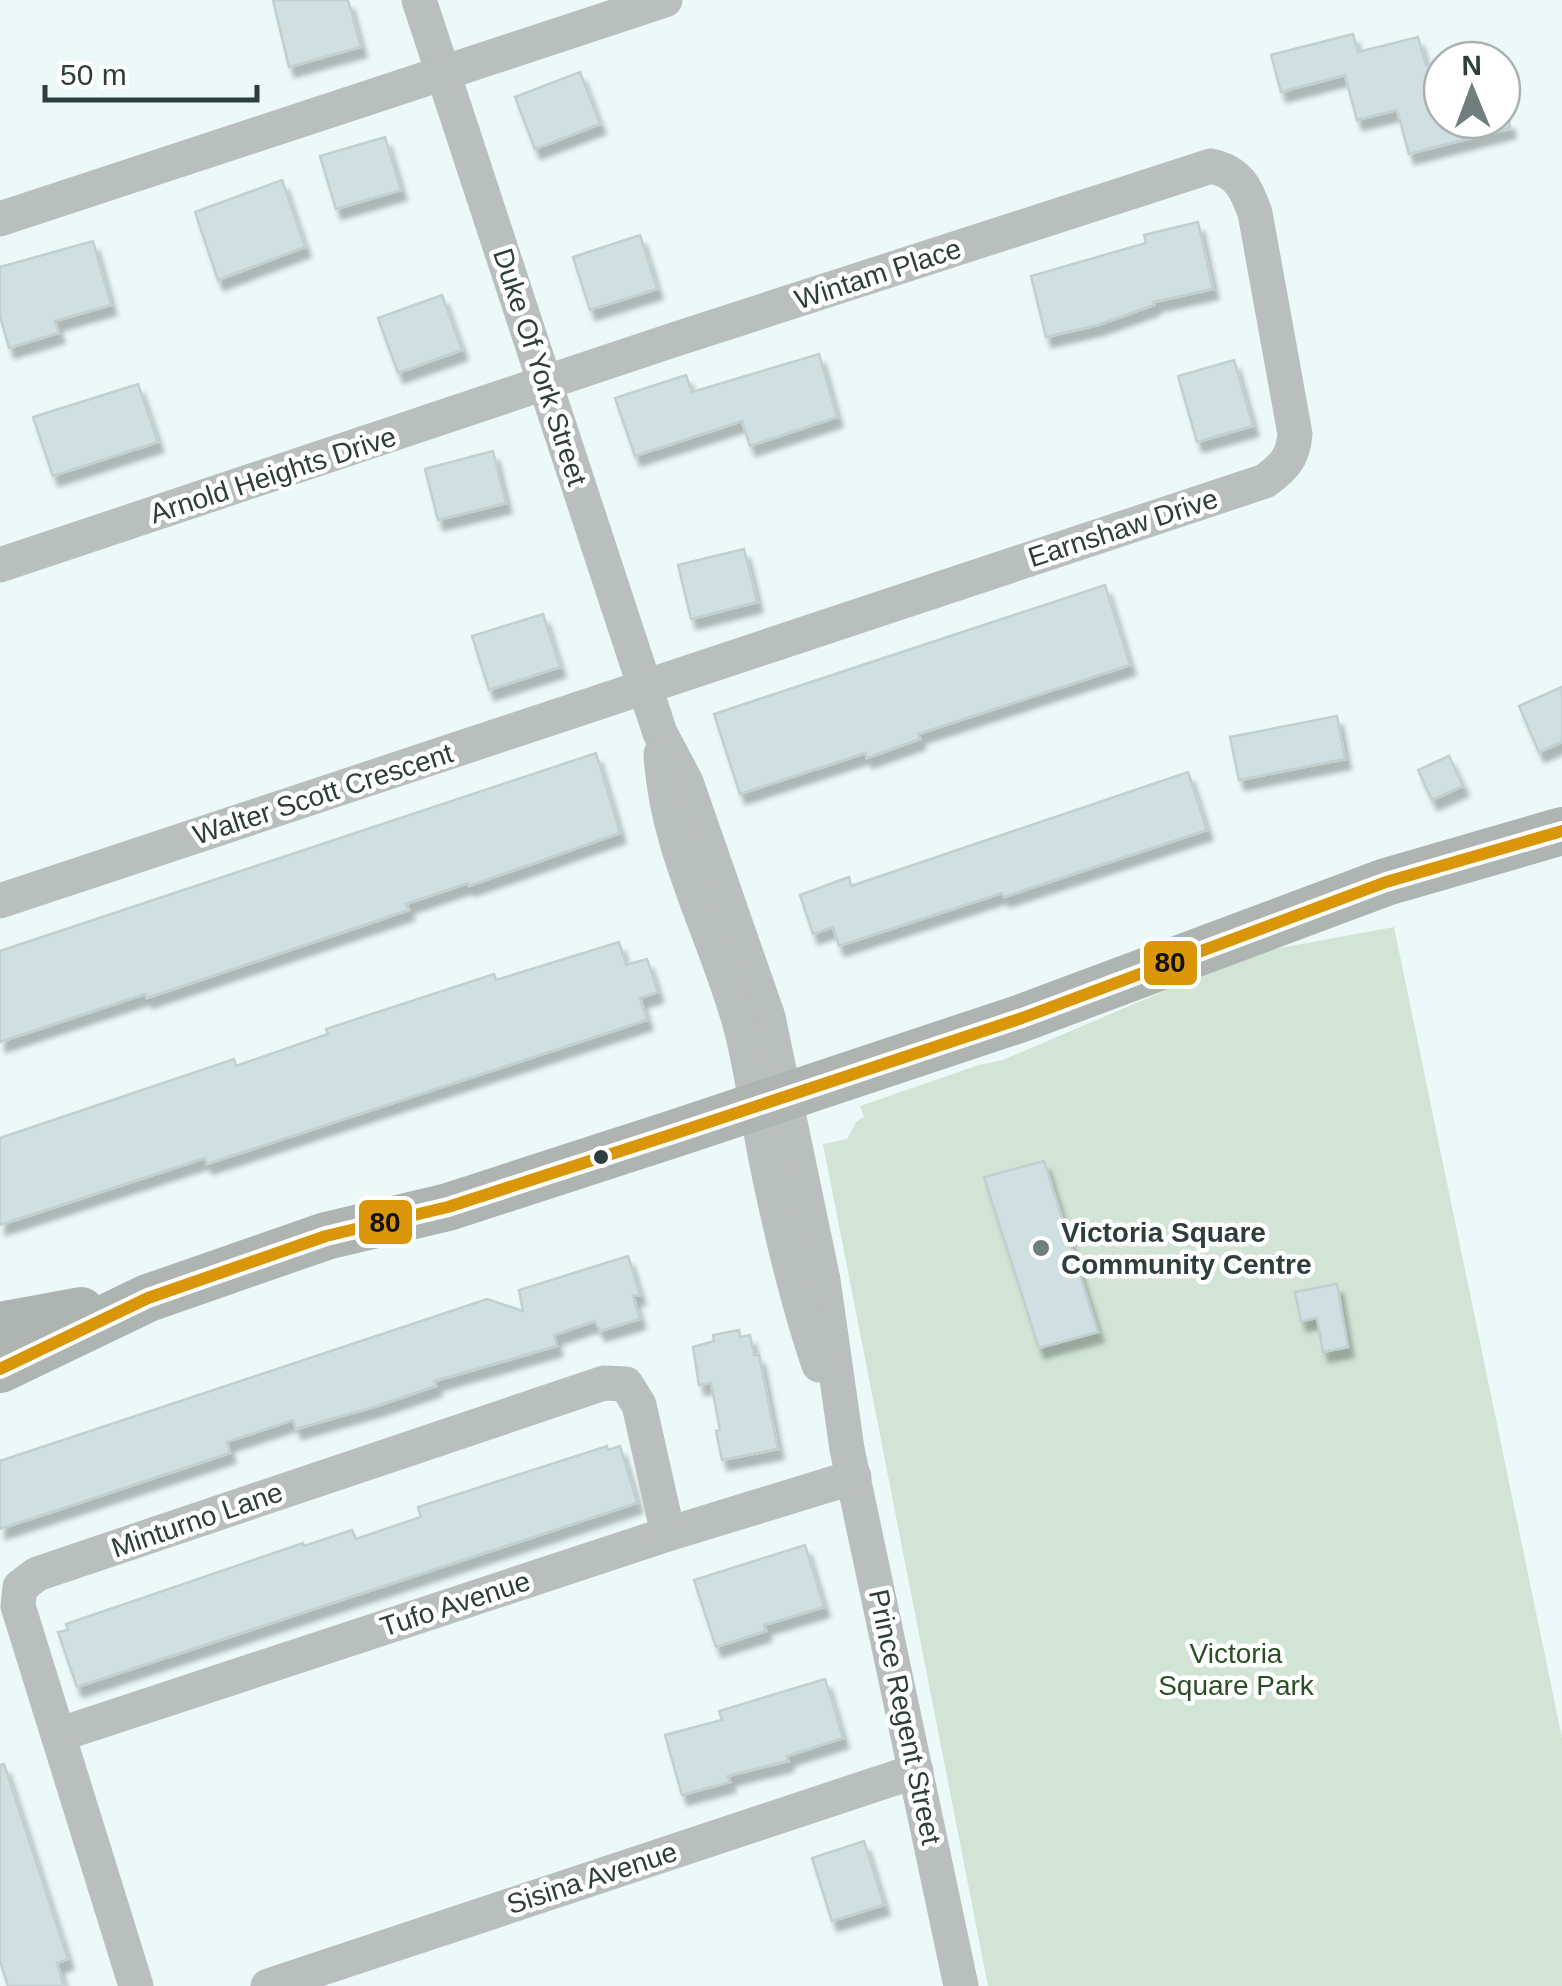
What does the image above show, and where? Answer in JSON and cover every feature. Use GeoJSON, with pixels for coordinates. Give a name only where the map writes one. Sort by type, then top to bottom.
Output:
{"type":"FeatureCollection","features":[{"type":"Feature","properties":{"kind":"main road"},"geometry":{"type":"LineString","coordinates":[[0,1369],[148,1298],[326,1236],[448,1207],[771,1102],[1022,1018],[1386,882],[1562,831]]}},
{"type":"Feature","properties":{"kind":"main road"},"geometry":{"type":"LineString","coordinates":[[0,1326],[148,1298]]}},
{"type":"Feature","properties":{"kind":"street","name":"Duke Of York Street"},"geometry":{"type":"LineString","coordinates":[[419,0],[646,686],[660,733],[663,787],[685,867],[771,1102]]}},
{"type":"Feature","properties":{"kind":"street"},"geometry":{"type":"LineString","coordinates":[[0,219],[665,0]]}},
{"type":"Feature","properties":{"kind":"street","name":"Wintam Place"},"geometry":{"type":"LineString","coordinates":[[546,384],[1211,166]]}},
{"type":"Feature","properties":{"kind":"street","name":"Earnshaw Drive"},"geometry":{"type":"LineString","coordinates":[[646,686],[1266,481],[1285,467],[1293,452],[1295,434],[1254,213],[1245,185],[1227,169],[1211,166]]}},
{"type":"Feature","properties":{"kind":"street","name":"Arnold Heights Drive"},"geometry":{"type":"LineString","coordinates":[[0,565],[546,384]]}},
{"type":"Feature","properties":{"kind":"street","name":"Walter Scott Crescent"},"geometry":{"type":"LineString","coordinates":[[0,901],[646,686]]}},
{"type":"Feature","properties":{"kind":"street","name":"Prince Regent Street"},"geometry":{"type":"LineString","coordinates":[[771,1102],[802,1314],[851,1463],[961,1986]]}},
{"type":"Feature","properties":{"kind":"street","name":"Minturno Lane"},"geometry":{"type":"LineString","coordinates":[[136,1986],[18,1606],[20,1586],[37,1574],[604,1383],[626,1384],[639,1405],[668,1534]]}},
{"type":"Feature","properties":{"kind":"street","name":"Tufo Avenue"},"geometry":{"type":"LineString","coordinates":[[58,1734],[668,1534],[851,1463]]}},
{"type":"Feature","properties":{"kind":"street","name":"Sisina Avenue"},"geometry":{"type":"LineString","coordinates":[[268,1986],[916,1771]]}},
{"type":"Feature","properties":{"kind":"green space","name":"Victoria Square Park"},"geometry":{"type":"Polygon","coordinates":[[[1394,927],[1562,1738],[1562,1986],[988,1986],[823,1144],[847,1139],[856,1122],[864,1117],[860,1106],[1003,1060],[1253,953],[1394,927]]]}},
{"type":"Feature","properties":{"kind":"building"},"geometry":{"type":"Polygon","coordinates":[[[273,0],[348,0],[361,47],[289,67],[273,0]]]}},
{"type":"Feature","properties":{"kind":"building"},"geometry":{"type":"Polygon","coordinates":[[[1353,34],[1358,52],[1418,37],[1422,51],[1422,140],[1463,140],[1409,154],[1397,110],[1357,120],[1345,75],[1281,92],[1271,55],[1353,34]]]}},
{"type":"Feature","properties":{"kind":"building"},"geometry":{"type":"Polygon","coordinates":[[[580,72],[600,124],[535,149],[515,97],[580,72]]]}},
{"type":"Feature","properties":{"kind":"building"},"geometry":{"type":"Polygon","coordinates":[[[385,137],[401,190],[336,209],[320,156],[385,137]]]}},
{"type":"Feature","properties":{"kind":"building"},"geometry":{"type":"Polygon","coordinates":[[[282,180],[305,247],[218,280],[195,212],[282,180]]]}},
{"type":"Feature","properties":{"kind":"building"},"geometry":{"type":"Polygon","coordinates":[[[1198,222],[1213,289],[1153,302],[1154,305],[1098,325],[1046,337],[1031,276],[1146,243],[1144,235],[1198,222]]]}},
{"type":"Feature","properties":{"kind":"building"},"geometry":{"type":"Polygon","coordinates":[[[640,235],[657,289],[590,310],[573,257],[640,235]]]}},
{"type":"Feature","properties":{"kind":"building"},"geometry":{"type":"Polygon","coordinates":[[[93,241],[111,305],[55,321],[59,333],[9,348],[0,316],[0,267],[93,241]]]}},
{"type":"Feature","properties":{"kind":"building"},"geometry":{"type":"Polygon","coordinates":[[[442,295],[462,350],[398,373],[378,318],[442,295]]]}},
{"type":"Feature","properties":{"kind":"building"},"geometry":{"type":"Polygon","coordinates":[[[819,354],[837,417],[750,446],[742,421],[635,456],[615,398],[686,375],[692,392],[819,354]]]}},
{"type":"Feature","properties":{"kind":"building"},"geometry":{"type":"Polygon","coordinates":[[[1234,360],[1253,426],[1197,442],[1178,376],[1234,360]]]}},
{"type":"Feature","properties":{"kind":"building"},"geometry":{"type":"Polygon","coordinates":[[[138,384],[158,442],[53,476],[33,417],[138,384]]]}},
{"type":"Feature","properties":{"kind":"building"},"geometry":{"type":"Polygon","coordinates":[[[493,451],[506,503],[438,520],[425,469],[493,451]]]}},
{"type":"Feature","properties":{"kind":"building"},"geometry":{"type":"Polygon","coordinates":[[[744,549],[757,602],[691,619],[678,565],[744,549]]]}},
{"type":"Feature","properties":{"kind":"building"},"geometry":{"type":"Polygon","coordinates":[[[1105,585],[1130,665],[918,734],[920,739],[867,758],[865,753],[740,794],[714,714],[1105,585]]]}},
{"type":"Feature","properties":{"kind":"building"},"geometry":{"type":"Polygon","coordinates":[[[543,614],[560,667],[489,690],[472,636],[543,614]]]}},
{"type":"Feature","properties":{"kind":"building"},"geometry":{"type":"Polygon","coordinates":[[[1562,687],[1562,742],[1539,752],[1519,706],[1562,687]]]}},
{"type":"Feature","properties":{"kind":"building"},"geometry":{"type":"Polygon","coordinates":[[[1337,716],[1345,759],[1239,780],[1230,737],[1337,716]]]}},
{"type":"Feature","properties":{"kind":"building"},"geometry":{"type":"Polygon","coordinates":[[[596,753],[620,833],[406,904],[409,910],[147,998],[145,994],[0,1042],[0,951],[596,753]]]}},
{"type":"Feature","properties":{"kind":"building"},"geometry":{"type":"Polygon","coordinates":[[[1449,756],[1463,786],[1432,800],[1418,770],[1449,756]]]}},
{"type":"Feature","properties":{"kind":"building"},"geometry":{"type":"Polygon","coordinates":[[[1188,772],[1207,830],[839,946],[833,927],[813,934],[800,895],[849,877],[851,886],[1188,772]]]}},
{"type":"Feature","properties":{"kind":"building"},"geometry":{"type":"Polygon","coordinates":[[[619,942],[626,965],[647,959],[658,992],[640,998],[647,1020],[207,1164],[205,1158],[0,1225],[0,1138],[234,1059],[236,1066],[328,1034],[326,1029],[494,974],[496,980],[619,942]]]}},
{"type":"Feature","properties":{"kind":"building"},"geometry":{"type":"Polygon","coordinates":[[[1044,1161],[1098,1332],[1039,1348],[984,1177],[1044,1161]]]}},
{"type":"Feature","properties":{"kind":"building"},"geometry":{"type":"Polygon","coordinates":[[[628,1256],[640,1295],[633,1296],[640,1319],[600,1331],[595,1321],[554,1335],[557,1346],[435,1381],[436,1386],[377,1406],[296,1429],[293,1420],[227,1442],[230,1453],[0,1529],[0,1461],[487,1299],[523,1311],[519,1290],[628,1256]]]}},
{"type":"Feature","properties":{"kind":"building"},"geometry":{"type":"Polygon","coordinates":[[[1337,1284],[1348,1347],[1323,1352],[1317,1318],[1301,1321],[1295,1292],[1337,1284]]]}},
{"type":"Feature","properties":{"kind":"building"},"geometry":{"type":"Polygon","coordinates":[[[739,1330],[740,1337],[750,1335],[754,1355],[759,1355],[778,1449],[722,1460],[711,1383],[699,1385],[693,1347],[714,1341],[713,1335],[739,1330]]]}},
{"type":"Feature","properties":{"kind":"building"},"geometry":{"type":"Polygon","coordinates":[[[607,1446],[608,1450],[620,1446],[637,1503],[77,1687],[58,1632],[68,1630],[66,1624],[303,1543],[304,1546],[352,1530],[356,1539],[421,1517],[418,1507],[607,1446]]]}},
{"type":"Feature","properties":{"kind":"building"},"geometry":{"type":"Polygon","coordinates":[[[805,1545],[824,1607],[764,1625],[766,1631],[716,1647],[694,1580],[805,1545]]]}},
{"type":"Feature","properties":{"kind":"building"},"geometry":{"type":"Polygon","coordinates":[[[825,1679],[843,1738],[787,1756],[788,1761],[728,1776],[730,1782],[682,1795],[665,1735],[722,1720],[719,1711],[825,1679]]]}},
{"type":"Feature","properties":{"kind":"building"},"geometry":{"type":"Polygon","coordinates":[[[4,1764],[68,1959],[57,1963],[64,1986],[8,1986],[0,1961],[0,1765],[4,1764]]]}},
{"type":"Feature","properties":{"kind":"building"},"geometry":{"type":"Polygon","coordinates":[[[864,1841],[884,1905],[832,1921],[812,1858],[864,1841]]]}},
{"type":"Feature","properties":{"kind":"transit line","name":"80"},"geometry":{"type":"LineString","coordinates":[[0,1369],[148,1298],[326,1236],[448,1207],[673,1134],[1022,1018],[1386,882],[1562,831]]}},
{"type":"Feature","properties":{"kind":"place","name":"Victoria Square Community Centre"},"geometry":{"type":"Point","coordinates":[1041,1248]}}]}
